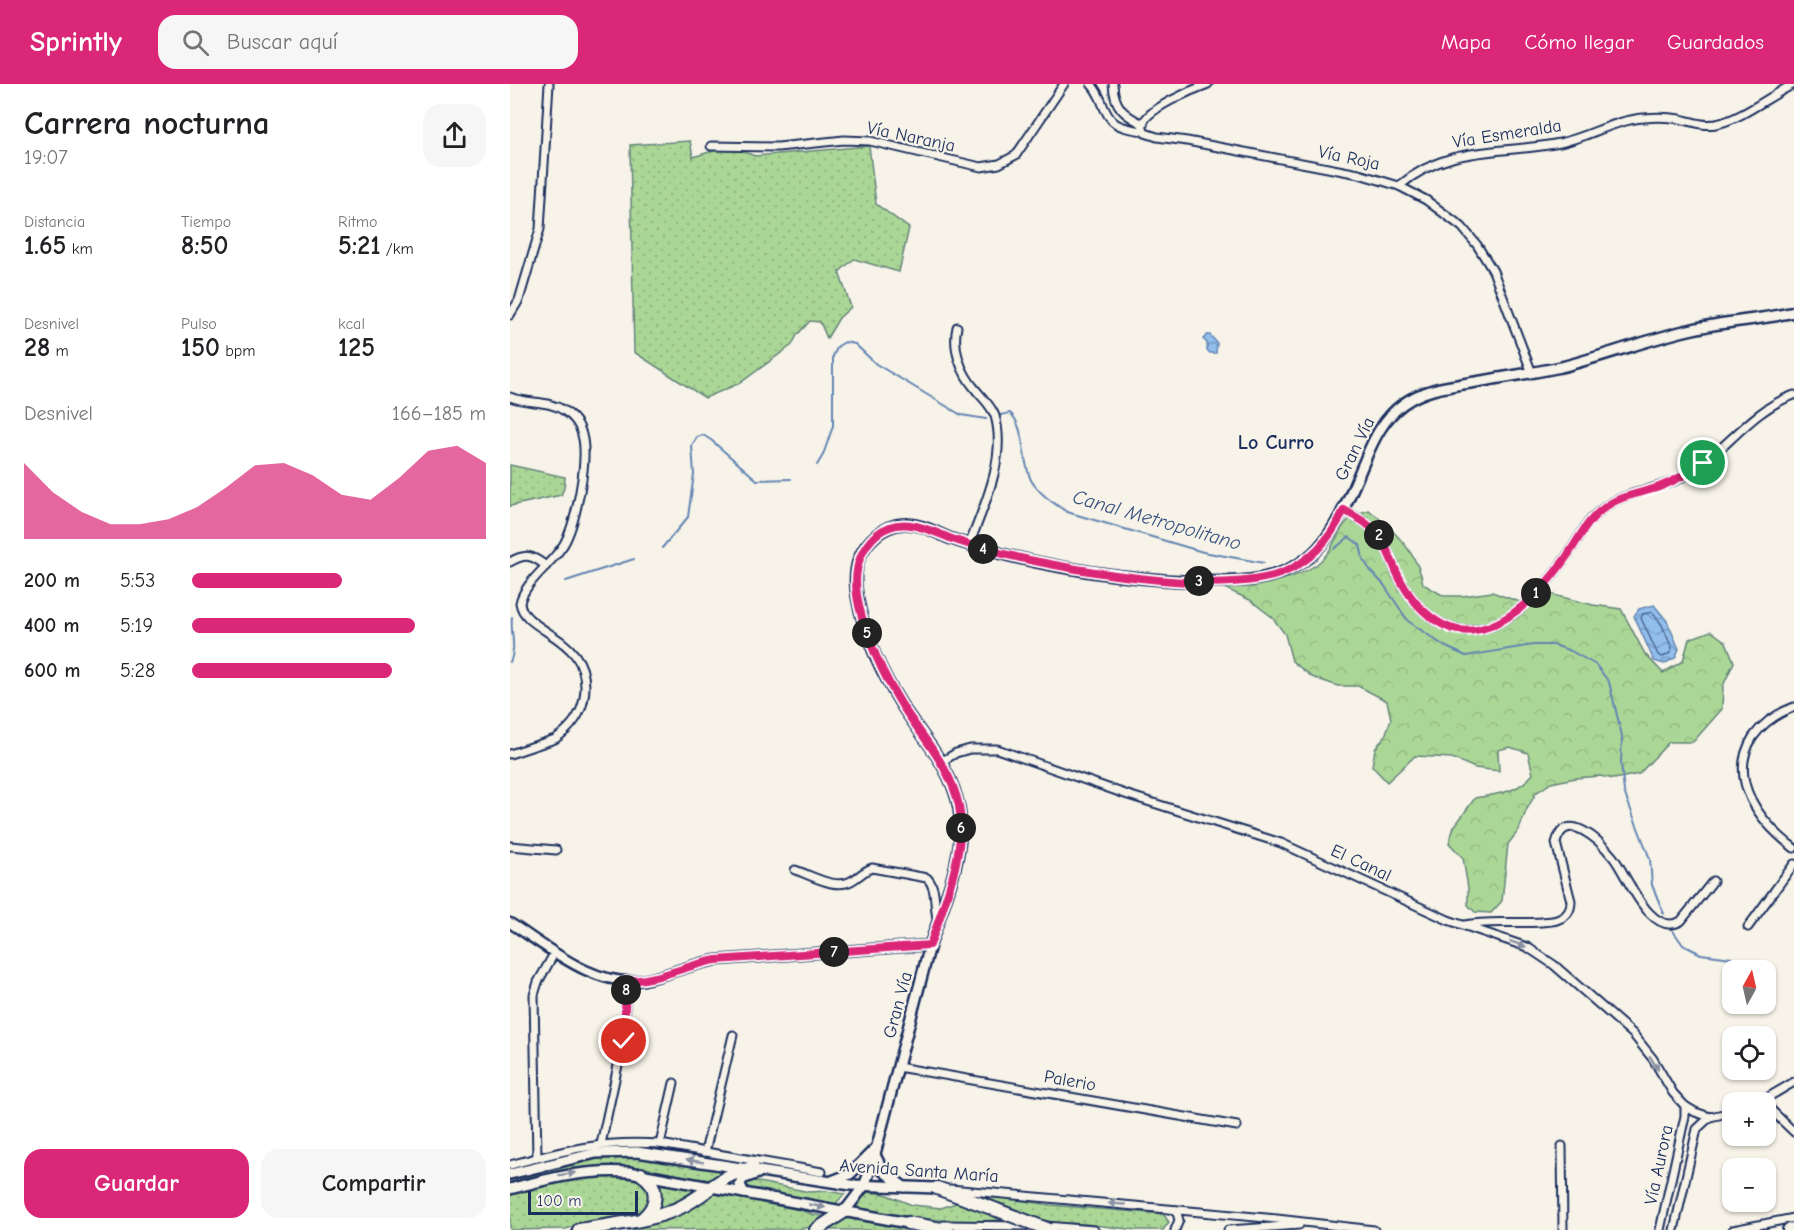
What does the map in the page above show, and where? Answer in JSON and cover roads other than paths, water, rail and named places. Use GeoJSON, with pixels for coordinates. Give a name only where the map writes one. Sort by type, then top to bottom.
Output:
{"type":"FeatureCollection","features":[{"type":"Feature","properties":{"kind":"highway"},"geometry":{"type":"LineString","coordinates":[[579,1230],[642,1219],[679,1208],[731,1173],[753,1168]]}},
{"type":"Feature","properties":{"kind":"highway"},"geometry":{"type":"LineString","coordinates":[[641,1174],[652,1183],[655,1194],[653,1206],[642,1219]]}},
{"type":"Feature","properties":{"kind":"highway"},"geometry":{"type":"LineString","coordinates":[[937,1188],[1050,1230]]}},
{"type":"Feature","properties":{"kind":"highway"},"geometry":{"type":"LineString","coordinates":[[816,1230],[845,1211]]}},
{"type":"Feature","properties":{"kind":"highway"},"geometry":{"type":"LineString","coordinates":[[908,1223],[947,1230]]}},
{"type":"Feature","properties":{"kind":"highway"},"geometry":{"type":"LineString","coordinates":[[1789,1230],[1794,1229]]}},
{"type":"Feature","properties":{"kind":"main road","name":"Gran Vía"},"geometry":{"type":"LineString","coordinates":[[845,1211],[864,1186],[876,1151],[930,945],[958,855],[961,825],[956,795],[940,762],[881,669],[865,627],[858,598],[856,576],[865,548],[881,531],[895,525],[911,524],[922,526],[969,545],[1033,561],[1144,578],[1201,581],[1249,580],[1280,573],[1307,559],[1328,538],[1344,510],[1378,433],[1389,417],[1404,404],[1421,394],[1437,389],[1532,373],[1595,358],[1696,328],[1794,312]]}},
{"type":"Feature","properties":{"kind":"main road"},"geometry":{"type":"LineString","coordinates":[[829,1182],[850,1174],[876,1151],[883,1171],[904,1187]]}},
{"type":"Feature","properties":{"kind":"main road","name":"Avenida Santa María"},"geometry":{"type":"LineString","coordinates":[[510,1174],[576,1157],[609,1152],[649,1153],[766,1170],[829,1182],[864,1186],[937,1188]]}},
{"type":"Feature","properties":{"kind":"main road"},"geometry":{"type":"LineString","coordinates":[[744,1193],[740,1185],[742,1179],[766,1170]]}},
{"type":"Feature","properties":{"kind":"main road"},"geometry":{"type":"LineString","coordinates":[[510,1189],[556,1176],[582,1172],[616,1171],[908,1223]]}},
{"type":"Feature","properties":{"kind":"street"},"geometry":{"type":"LineString","coordinates":[[510,315],[519,300],[540,229],[549,84]]}},
{"type":"Feature","properties":{"kind":"street","name":"Vía Naranja"},"geometry":{"type":"LineString","coordinates":[[711,146],[778,147],[844,140],[870,141],[970,165],[992,166],[1017,155],[1064,84]]}},
{"type":"Feature","properties":{"kind":"street"},"geometry":{"type":"LineString","coordinates":[[1091,84],[1098,92],[1111,121],[1118,126],[1143,127]]}},
{"type":"Feature","properties":{"kind":"street"},"geometry":{"type":"LineString","coordinates":[[1113,84],[1115,97],[1125,115],[1143,127]]}},
{"type":"Feature","properties":{"kind":"street"},"geometry":{"type":"LineString","coordinates":[[1143,127],[1147,118],[1174,99],[1208,84]]}},
{"type":"Feature","properties":{"kind":"street","name":"Vía Esmeralda"},"geometry":{"type":"LineString","coordinates":[[1399,186],[1423,169],[1456,156],[1559,143],[1632,119],[1668,118],[1702,125],[1722,122],[1737,117],[1794,84]]}},
{"type":"Feature","properties":{"kind":"street","name":"Vía Roja"},"geometry":{"type":"LineString","coordinates":[[1143,127],[1147,135],[1156,137],[1359,174],[1399,186],[1426,200],[1450,217],[1477,245],[1493,271],[1532,373]]}},
{"type":"Feature","properties":{"kind":"street"},"geometry":{"type":"LineString","coordinates":[[957,327],[956,342],[960,364],[971,384],[993,411],[998,435],[993,477],[969,545]]}},
{"type":"Feature","properties":{"kind":"street"},"geometry":{"type":"LineString","coordinates":[[1344,510],[1368,524],[1377,533],[1405,587],[1425,612],[1436,621],[1459,630],[1483,629],[1506,620],[1540,590],[1565,559],[1590,521],[1603,508],[1625,496],[1669,483],[1692,471],[1761,412],[1794,395]]}},
{"type":"Feature","properties":{"kind":"street"},"geometry":{"type":"LineString","coordinates":[[510,397],[560,408],[575,420],[583,437],[584,448],[573,521],[564,543],[521,596],[520,606],[523,613],[574,653],[583,673],[584,696],[577,718],[562,735],[510,754]]}},
{"type":"Feature","properties":{"kind":"street"},"geometry":{"type":"LineString","coordinates":[[510,562],[517,558],[534,557],[546,566]]}},
{"type":"Feature","properties":{"kind":"street"},"geometry":{"type":"LineString","coordinates":[[1794,707],[1773,717],[1756,733],[1746,752],[1743,773],[1755,808],[1770,827],[1794,848]]}},
{"type":"Feature","properties":{"kind":"street","name":"El Canal"},"geometry":{"type":"LineString","coordinates":[[940,762],[969,749],[998,750],[1128,795],[1281,843],[1462,926],[1527,947],[1554,965],[1633,1034],[1653,1059],[1673,1093],[1685,1106],[1700,1115],[1710,1117]]}},
{"type":"Feature","properties":{"kind":"street"},"geometry":{"type":"LineString","coordinates":[[1462,926],[1481,922],[1555,921],[1566,916],[1571,900],[1556,843],[1559,835],[1569,828],[1577,827],[1584,831],[1608,852],[1640,901],[1662,924],[1673,925],[1681,921],[1713,882]]}},
{"type":"Feature","properties":{"kind":"street"},"geometry":{"type":"LineString","coordinates":[[510,846],[556,850]]}},
{"type":"Feature","properties":{"kind":"street"},"geometry":{"type":"LineString","coordinates":[[1748,927],[1794,864]]}},
{"type":"Feature","properties":{"kind":"street"},"geometry":{"type":"LineString","coordinates":[[795,870],[842,884],[872,868],[927,879],[932,883],[934,890],[934,909],[938,922]]}},
{"type":"Feature","properties":{"kind":"street"},"geometry":{"type":"LineString","coordinates":[[510,923],[555,952],[597,975],[626,981],[648,979],[716,960],[930,945]]}},
{"type":"Feature","properties":{"kind":"street"},"geometry":{"type":"LineString","coordinates":[[537,1158],[534,995],[538,982],[555,952]]}},
{"type":"Feature","properties":{"kind":"street"},"geometry":{"type":"LineString","coordinates":[[601,1144],[624,1041],[626,981]]}},
{"type":"Feature","properties":{"kind":"street"},"geometry":{"type":"LineString","coordinates":[[705,1152],[733,1035]]}},
{"type":"Feature","properties":{"kind":"street","name":"Palerio"},"geometry":{"type":"LineString","coordinates":[[898,1067],[1237,1126]]}},
{"type":"Feature","properties":{"kind":"street"},"geometry":{"type":"LineString","coordinates":[[1776,1094],[1794,1082]]}},
{"type":"Feature","properties":{"kind":"street"},"geometry":{"type":"LineString","coordinates":[[660,1144],[674,1083]]}},
{"type":"Feature","properties":{"kind":"street","name":"Vía Aurora"},"geometry":{"type":"LineString","coordinates":[[1660,1230],[1685,1116],[1685,1106]]}},
{"type":"Feature","properties":{"kind":"street"},"geometry":{"type":"LineString","coordinates":[[1710,1117],[1722,1114]]}},
{"type":"Feature","properties":{"kind":"street"},"geometry":{"type":"LineString","coordinates":[[1776,1116],[1794,1132]]}},
{"type":"Feature","properties":{"kind":"street","name":"Vía Aurora"},"geometry":{"type":"LineString","coordinates":[[1674,1230],[1695,1134],[1703,1122],[1710,1117]]}},
{"type":"Feature","properties":{"kind":"street","name":"Avenida Santa María"},"geometry":{"type":"LineString","coordinates":[[510,1165],[601,1144],[638,1143],[660,1144],[822,1172]]}},
{"type":"Feature","properties":{"kind":"street"},"geometry":{"type":"LineString","coordinates":[[1562,1146],[1563,1230]]}},
{"type":"Feature","properties":{"kind":"street","name":"Avenida Santa María"},"geometry":{"type":"LineString","coordinates":[[937,1188],[1374,1230]]}},
{"type":"Feature","properties":{"kind":"street"},"geometry":{"type":"LineString","coordinates":[[1174,1230],[1179,1220],[1176,1210]]}},
{"type":"Feature","properties":{"kind":"street"},"geometry":{"type":"LineString","coordinates":[[1733,1230],[1794,1218]]}},
{"type":"Feature","properties":{"kind":"street"},"geometry":{"type":"LineString","coordinates":[[908,1223],[1050,1226],[1094,1230]]}},
{"type":"Feature","properties":{"kind":"street","name":"Avenida Santa María"},"geometry":{"type":"LineString","coordinates":[[1228,1230],[1283,1225],[1329,1225]]}},
{"type":"Feature","properties":{"kind":"water"},"geometry":{"type":"Polygon","coordinates":[[[1210,335],[1217,343],[1216,353],[1210,353],[1207,350],[1207,343],[1203,339],[1210,335]]]}},
{"type":"Feature","properties":{"kind":"water"},"geometry":{"type":"Polygon","coordinates":[[[1654,605],[1667,621],[1679,649],[1675,658],[1664,664],[1654,661],[1634,616],[1639,609],[1654,605]]]}},
{"type":"Feature","properties":{"kind":"waterway","name":"Canal Metropolitano"},"geometry":{"type":"LineString","coordinates":[[817,465],[833,426],[833,356],[838,346],[845,342],[855,344],[876,364],[961,415],[986,419]]}},
{"type":"Feature","properties":{"kind":"waterway","name":"Canal Metropolitano"},"geometry":{"type":"LineString","coordinates":[[996,416],[1010,413],[1015,419],[1031,480],[1043,494],[1067,512],[1203,552],[1264,563]]}},
{"type":"Feature","properties":{"kind":"waterway","name":"Canal Metropolitano"},"geometry":{"type":"LineString","coordinates":[[662,548],[688,517],[694,474],[692,446],[697,437],[703,435],[711,440],[757,480],[791,479]]}},
{"type":"Feature","properties":{"kind":"waterway","name":"Canal Metropolitano"},"geometry":{"type":"LineString","coordinates":[[1334,549],[1349,537],[1360,545],[1363,559],[1408,621],[1444,646],[1466,656],[1533,645],[1554,645],[1571,651],[1596,665],[1609,682],[1622,736],[1621,763],[1624,792],[1650,859],[1652,885],[1664,914]]}},
{"type":"Feature","properties":{"kind":"waterway","name":"Canal Metropolitano"},"geometry":{"type":"LineString","coordinates":[[566,581],[634,559]]}},
{"type":"Feature","properties":{"kind":"waterway","name":"Canal Metropolitano"},"geometry":{"type":"LineString","coordinates":[[510,662],[513,651],[512,617]]}},
{"type":"Feature","properties":{"kind":"waterway","name":"Canal Metropolitano"},"geometry":{"type":"LineString","coordinates":[[1671,928],[1683,945],[1701,954],[1732,958]]}},
{"type":"Feature","properties":{"kind":"district","name":"Lo Curro"},"geometry":{"type":"Point","coordinates":[1276,442]}}]}
